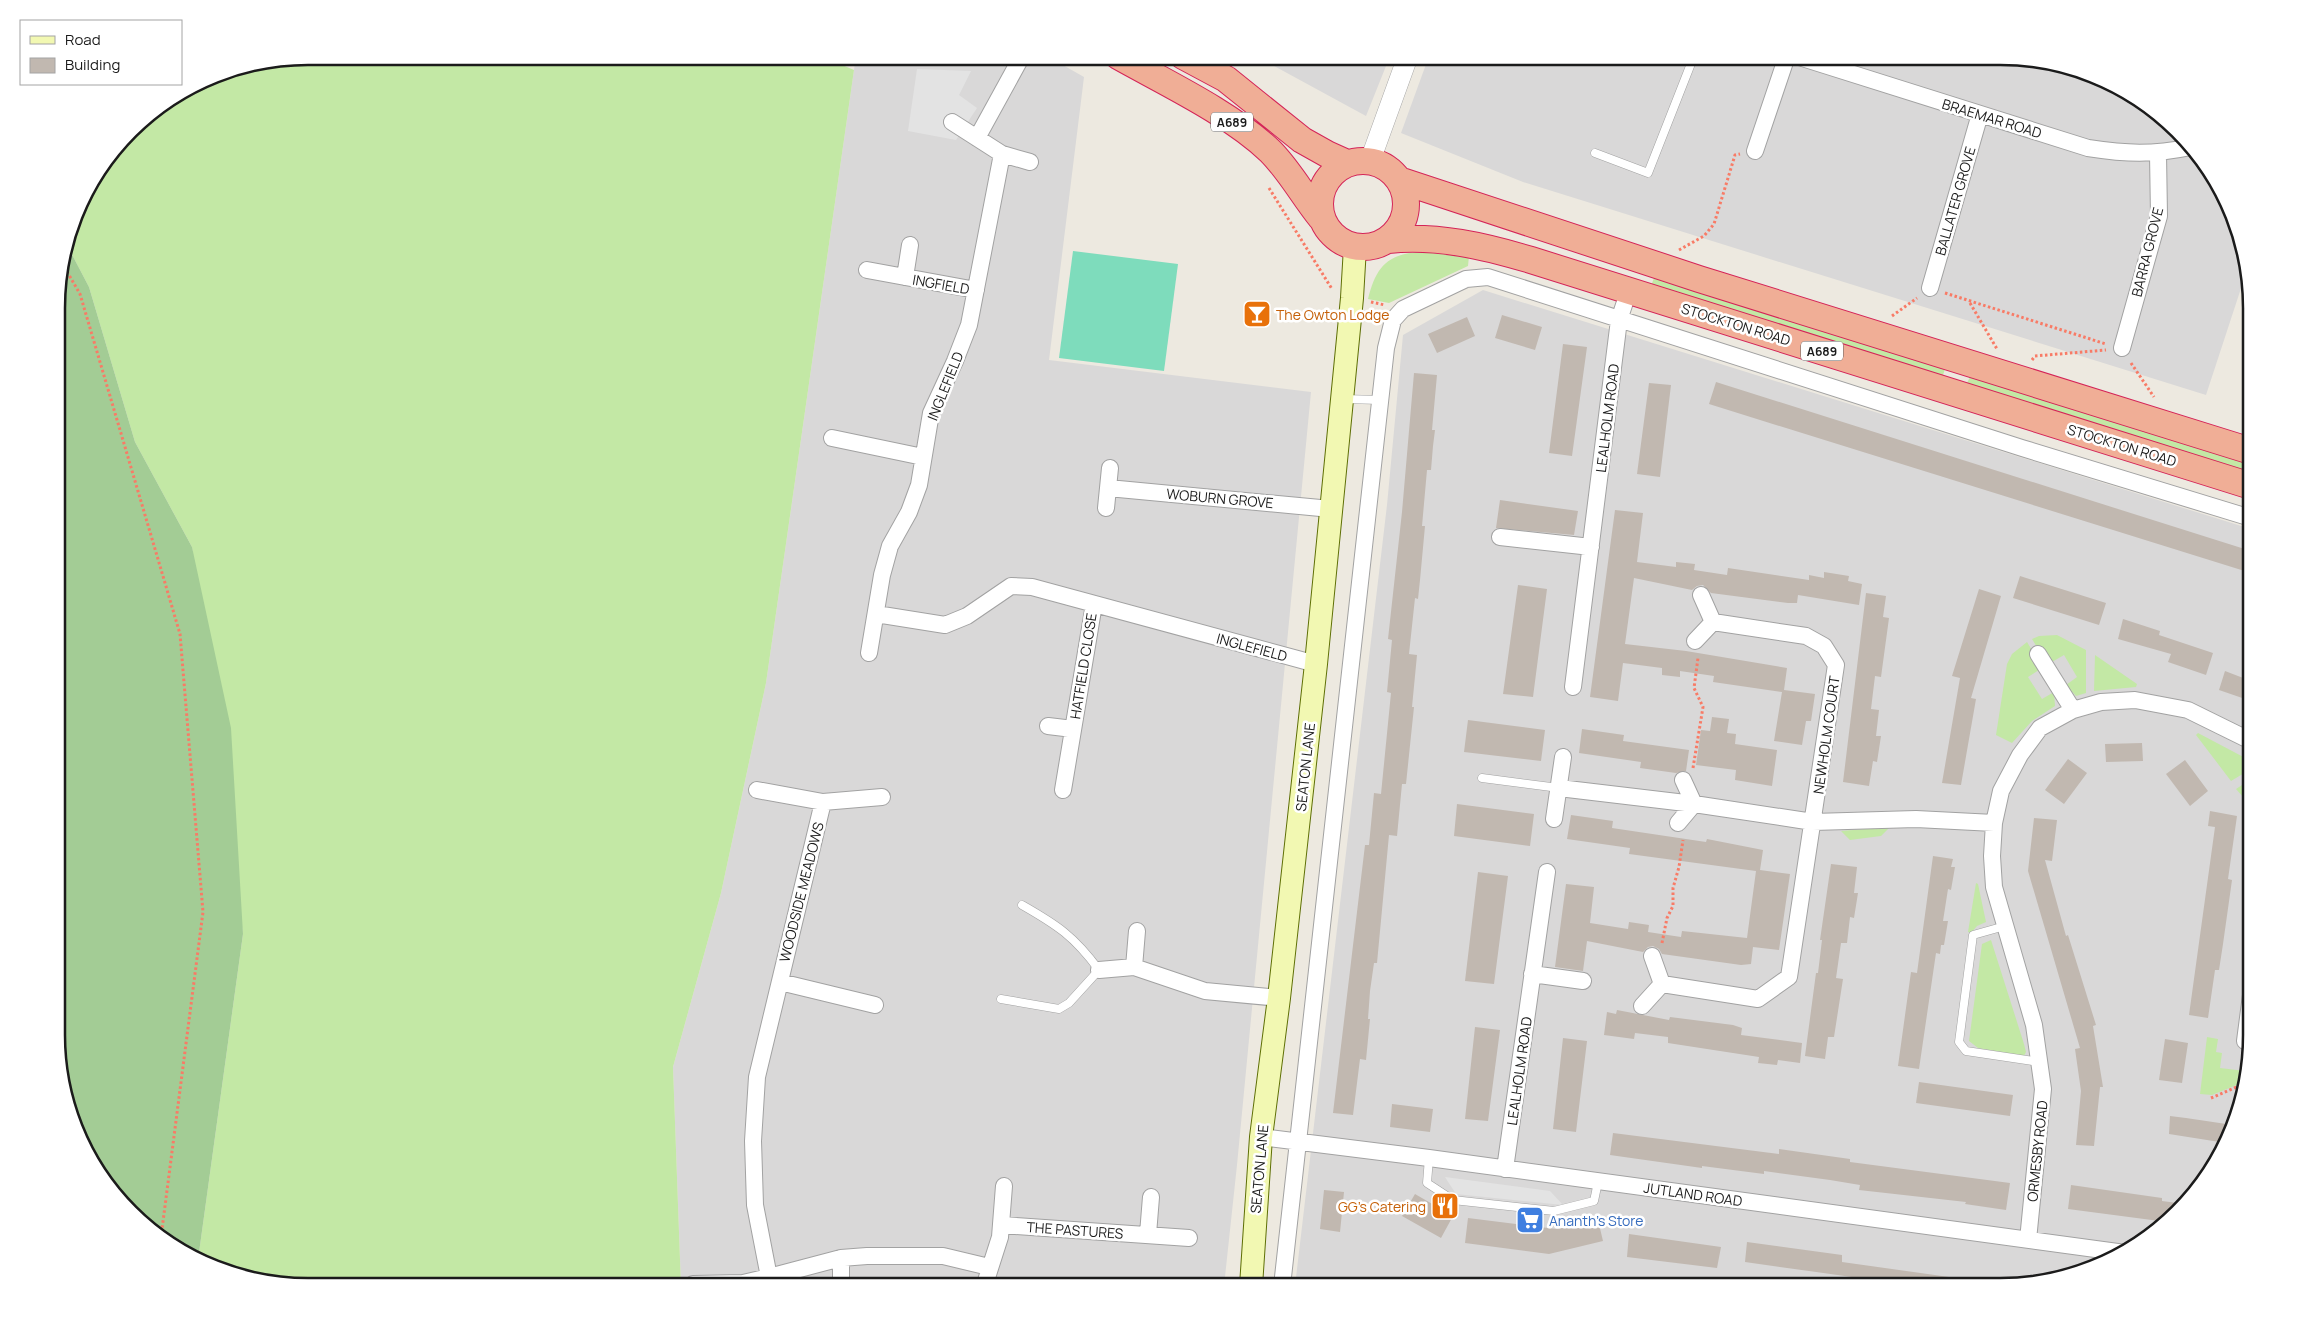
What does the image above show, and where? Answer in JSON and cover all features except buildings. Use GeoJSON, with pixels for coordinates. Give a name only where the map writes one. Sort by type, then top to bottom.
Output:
{"type":"FeatureCollection","features":[{"type":"Feature","properties":{"kind":"highway","name":"A689"},"geometry":{"type":"LineString","coordinates":[[1133,65],[1251,134],[1287,169],[1300,192],[1321,218]]}},
{"type":"Feature","properties":{"kind":"highway","name":"A689"},"geometry":{"type":"LineString","coordinates":[[1200,65],[1226,79],[1302,140],[1327,154],[1359,162]]}},
{"type":"Feature","properties":{"kind":"highway"},"geometry":{"type":"LineString","coordinates":[[1359,162],[1386,167],[1399,180],[1406,198],[1406,212],[1400,226],[1388,240],[1373,247],[1355,247],[1341,242],[1328,232],[1321,218],[1320,193],[1332,173],[1359,162]]}},
{"type":"Feature","properties":{"kind":"highway","name":"A689"},"geometry":{"type":"LineString","coordinates":[[1399,180],[1690,276],[2167,423],[2243,448]]}},
{"type":"Feature","properties":{"kind":"highway","name":"STOCKTON ROAD"},"geometry":{"type":"LineString","coordinates":[[1388,240],[1415,238],[1472,243],[1629,290],[2243,483]]}},
{"type":"Feature","properties":{"kind":"main road","name":"SEATON LANE"},"geometry":{"type":"LineString","coordinates":[[1252,1278],[1261,1137],[1279,998],[1316,664],[1352,298],[1355,247]]}},
{"type":"Feature","properties":{"kind":"street"},"geometry":{"type":"LineString","coordinates":[[977,138],[1017,65]]}},
{"type":"Feature","properties":{"kind":"street"},"geometry":{"type":"LineString","coordinates":[[1359,162],[1404,65]]}},
{"type":"Feature","properties":{"kind":"street"},"geometry":{"type":"LineString","coordinates":[[1755,151],[1784,65]]}},
{"type":"Feature","properties":{"kind":"street","name":"BRAEMAR ROAD"},"geometry":{"type":"LineString","coordinates":[[1825,65],[2088,148],[2122,153],[2158,154],[2183,149]]}},
{"type":"Feature","properties":{"kind":"street","name":"BALLATER GROVE"},"geometry":{"type":"LineString","coordinates":[[1930,288],[1980,114]]}},
{"type":"Feature","properties":{"kind":"street"},"geometry":{"type":"LineString","coordinates":[[952,122],[1002,154],[1030,162]]}},
{"type":"Feature","properties":{"kind":"street","name":"INGLEFIELD"},"geometry":{"type":"LineString","coordinates":[[869,653],[882,574],[890,546],[909,512],[919,485],[922,457],[931,413],[968,325],[1002,154]]}},
{"type":"Feature","properties":{"kind":"street","name":"BARRA GROVE"},"geometry":{"type":"LineString","coordinates":[[2122,348],[2160,216],[2158,154]]}},
{"type":"Feature","properties":{"kind":"street","name":"INGFIELD"},"geometry":{"type":"LineString","coordinates":[[905,277],[910,245]]}},
{"type":"Feature","properties":{"kind":"street","name":"INGFIELD"},"geometry":{"type":"LineString","coordinates":[[867,270],[976,290]]}},
{"type":"Feature","properties":{"kind":"street"},"geometry":{"type":"LineString","coordinates":[[1283,1278],[1386,348],[1393,320],[1404,309],[1466,279],[1488,277],[2031,451],[2243,516]]}},
{"type":"Feature","properties":{"kind":"street","name":"LEALHOLM ROAD"},"geometry":{"type":"LineString","coordinates":[[1573,687],[1619,320],[1629,290]]}},
{"type":"Feature","properties":{"kind":"street"},"geometry":{"type":"LineString","coordinates":[[832,438],[922,457]]}},
{"type":"Feature","properties":{"kind":"street"},"geometry":{"type":"LineString","coordinates":[[1106,508],[1110,468]]}},
{"type":"Feature","properties":{"kind":"street","name":"WOBURN GROVE"},"geometry":{"type":"LineString","coordinates":[[1108,488],[1331,509]]}},
{"type":"Feature","properties":{"kind":"street"},"geometry":{"type":"LineString","coordinates":[[1500,537],[1590,547]]}},
{"type":"Feature","properties":{"kind":"street","name":"INGLEFIELD"},"geometry":{"type":"LineString","coordinates":[[876,614],[945,625],[967,616],[1011,586],[1032,587],[1316,664]]}},
{"type":"Feature","properties":{"kind":"street"},"geometry":{"type":"LineString","coordinates":[[1697,647],[1712,622],[1701,595]]}},
{"type":"Feature","properties":{"kind":"street","name":"HATFIELD CLOSE"},"geometry":{"type":"LineString","coordinates":[[1063,790],[1094,604]]}},
{"type":"Feature","properties":{"kind":"street","name":"NEWHOLM COURT"},"geometry":{"type":"LineString","coordinates":[[1662,984],[1758,999],[1789,977],[1836,665],[1824,646],[1806,636],[1712,622]]}},
{"type":"Feature","properties":{"kind":"street"},"geometry":{"type":"LineString","coordinates":[[2038,654],[2073,710]]}},
{"type":"Feature","properties":{"kind":"street","name":"ORMESBY ROAD"},"geometry":{"type":"LineString","coordinates":[[2028,1240],[2040,1136],[2043,1089],[2034,1025],[1994,887],[1992,856],[1994,823],[2001,791],[2020,755],[2040,728],[2073,710],[2101,702],[2135,700],[2157,702],[2188,710],[2243,737]]}},
{"type":"Feature","properties":{"kind":"street","name":"HATFIELD CLOSE"},"geometry":{"type":"LineString","coordinates":[[1048,726],[1073,729]]}},
{"type":"Feature","properties":{"kind":"street"},"geometry":{"type":"LineString","coordinates":[[1554,819],[1562,757]]}},
{"type":"Feature","properties":{"kind":"street"},"geometry":{"type":"LineString","coordinates":[[1681,829],[1694,804],[1688,777]]}},
{"type":"Feature","properties":{"kind":"street"},"geometry":{"type":"LineString","coordinates":[[1558,788],[1694,804],[1813,822],[1916,819],[1994,823]]}},
{"type":"Feature","properties":{"kind":"street","name":"WOODSIDE MEADOWS"},"geometry":{"type":"LineString","coordinates":[[757,790],[823,802],[882,798]]}},
{"type":"Feature","properties":{"kind":"street","name":"WOODSIDE MEADOWS"},"geometry":{"type":"LineString","coordinates":[[769,1276],[754,1205],[753,1141],[757,1077],[823,802]]}},
{"type":"Feature","properties":{"kind":"street","name":"LEALHOLM ROAD"},"geometry":{"type":"LineString","coordinates":[[1505,1168],[1547,872]]}},
{"type":"Feature","properties":{"kind":"street"},"geometry":{"type":"LineString","coordinates":[[1134,967],[1136,930]]}},
{"type":"Feature","properties":{"kind":"street"},"geometry":{"type":"LineString","coordinates":[[1642,1006],[1662,984],[1656,951]]}},
{"type":"Feature","properties":{"kind":"street"},"geometry":{"type":"LineString","coordinates":[[1099,970],[1134,967],[1205,992],[1279,998]]}},
{"type":"Feature","properties":{"kind":"street"},"geometry":{"type":"LineString","coordinates":[[1532,974],[1583,981]]}},
{"type":"Feature","properties":{"kind":"street"},"geometry":{"type":"LineString","coordinates":[[780,982],[875,1005]]}},
{"type":"Feature","properties":{"kind":"street","name":"JUTLAND ROAD"},"geometry":{"type":"LineString","coordinates":[[1261,1137],[1505,1168],[2111,1251]]}},
{"type":"Feature","properties":{"kind":"street"},"geometry":{"type":"LineString","coordinates":[[986,1278],[1002,1225],[1004,1186]]}},
{"type":"Feature","properties":{"kind":"street"},"geometry":{"type":"LineString","coordinates":[[1148,1234],[1151,1197]]}},
{"type":"Feature","properties":{"kind":"street","name":"THE PASTURES"},"geometry":{"type":"LineString","coordinates":[[1002,1225],[1189,1238]]}},
{"type":"Feature","properties":{"kind":"street"},"geometry":{"type":"LineString","coordinates":[[762,1278],[841,1258],[867,1256],[943,1256],[990,1266]]}},
{"type":"Feature","properties":{"kind":"street"},"geometry":{"type":"LineString","coordinates":[[841,1258],[842,1278]]}},
{"type":"Feature","properties":{"kind":"lane"},"geometry":{"type":"LineString","coordinates":[[1595,153],[1648,173],[1690,65]]}},
{"type":"Feature","properties":{"kind":"lane"},"geometry":{"type":"LineString","coordinates":[[1341,399],[1381,400]]}},
{"type":"Feature","properties":{"kind":"lane"},"geometry":{"type":"LineString","coordinates":[[1482,778],[1558,788]]}},
{"type":"Feature","properties":{"kind":"lane"},"geometry":{"type":"LineString","coordinates":[[1001,999],[1059,1009],[1069,1003],[1099,970],[1081,946],[1055,924],[1022,905]]}},
{"type":"Feature","properties":{"kind":"lane"},"geometry":{"type":"LineString","coordinates":[[2005,926],[1973,935],[1959,1042],[1966,1051],[2040,1062]]}},
{"type":"Feature","properties":{"kind":"lane"},"geometry":{"type":"LineString","coordinates":[[1429,1158],[1426,1184],[1453,1200],[1554,1211],[1594,1201],[1598,1182]]}},
{"type":"Feature","properties":{"kind":"path"},"geometry":{"type":"LineString","coordinates":[[1674,253],[1704,236],[1714,224],[1736,155],[1755,151]]}},
{"type":"Feature","properties":{"kind":"path"},"geometry":{"type":"LineString","coordinates":[[1265,181],[1336,296],[1352,298]]}},
{"type":"Feature","properties":{"kind":"path"},"geometry":{"type":"LineString","coordinates":[[68,273],[80,294],[180,634],[203,912],[162,1229]]}},
{"type":"Feature","properties":{"kind":"path"},"geometry":{"type":"LineString","coordinates":[[1872,332],[1930,288],[1969,302],[2122,348],[2158,402],[2167,423]]}},
{"type":"Feature","properties":{"kind":"path"},"geometry":{"type":"LineString","coordinates":[[1969,302],[1996,346],[2009,375],[2035,356],[2122,348]]}},
{"type":"Feature","properties":{"kind":"path"},"geometry":{"type":"LineString","coordinates":[[1688,777],[1703,707],[1694,688],[1697,647]]}},
{"type":"Feature","properties":{"kind":"path"},"geometry":{"type":"LineString","coordinates":[[1656,951],[1673,906],[1673,888],[1679,866],[1681,829]]}},
{"type":"Feature","properties":{"kind":"path"},"geometry":{"type":"LineString","coordinates":[[2211,1098],[2237,1087]]}},
{"type":"Feature","properties":{"kind":"shaded area"},"geometry":{"type":"Polygon","coordinates":[[[855,65],[1063,65],[1084,77],[1049,360],[1311,392],[1225,1278],[681,1278],[673,1067],[721,893],[766,683],[855,65]]]}},
{"type":"Feature","properties":{"kind":"shaded area"},"geometry":{"type":"Polygon","coordinates":[[[1272,65],[1386,65],[1366,116],[1272,65]]]}},
{"type":"Feature","properties":{"kind":"shaded area"},"geometry":{"type":"Polygon","coordinates":[[[1426,65],[2000,65],[2032,67],[2063,73],[2108,90],[2148,115],[2172,136],[2202,173],[2225,215],[2235,245],[2242,286],[2206,395],[1523,182],[1401,133],[1426,65]]]}},
{"type":"Feature","properties":{"kind":"shaded area"},"geometry":{"type":"Polygon","coordinates":[[[917,69],[971,71],[959,95],[977,108],[956,140],[908,131],[917,69]]]}},
{"type":"Feature","properties":{"kind":"shaded area"},"geometry":{"type":"Polygon","coordinates":[[[1483,290],[2243,527],[2243,1035],[2241,1067],[2235,1098],[2218,1143],[2193,1183],[2160,1218],[2135,1237],[2093,1260],[2063,1270],[2032,1276],[2000,1278],[1296,1278],[1387,505],[1403,335],[1483,290]]]}},
{"type":"Feature","properties":{"kind":"shaded area"},"geometry":{"type":"Polygon","coordinates":[[[1445,1177],[1550,1191],[1563,1205],[1456,1194],[1445,1177]]]}},
{"type":"Feature","properties":{"kind":"green space"},"geometry":{"type":"Polygon","coordinates":[[[308,65],[842,65],[854,70],[766,683],[721,893],[673,1067],[681,1278],[308,1278],[276,1276],[245,1270],[199,1252],[243,934],[192,547],[135,442],[89,287],[71,253],[73,245],[90,200],[115,160],[136,136],[173,106],[215,83],[245,73],[276,67],[308,65]]]}},
{"type":"Feature","properties":{"kind":"green space"},"geometry":{"type":"Polygon","coordinates":[[[1073,251],[1178,264],[1164,371],[1059,358],[1073,251]]]}},
{"type":"Feature","properties":{"kind":"green space"},"geometry":{"type":"Polygon","coordinates":[[[1420,252],[1469,256],[1468,266],[1389,303],[1368,299],[1375,278],[1385,264],[1399,256],[1420,252]]]}},
{"type":"Feature","properties":{"kind":"green space"},"geometry":{"type":"Polygon","coordinates":[[[71,253],[89,287],[135,442],[192,547],[231,728],[243,934],[199,1252],[160,1228],[136,1207],[115,1183],[98,1157],[83,1128],[73,1098],[67,1067],[65,1035],[65,308],[67,276],[71,253]]]}},
{"type":"Feature","properties":{"kind":"green space"},"geometry":{"type":"Polygon","coordinates":[[[1654,278],[1945,369],[1942,378],[1651,286],[1654,278]]]}},
{"type":"Feature","properties":{"kind":"green space"},"geometry":{"type":"Polygon","coordinates":[[[1970,377],[2243,461],[2243,474],[1966,385],[1970,377]]]}},
{"type":"Feature","properties":{"kind":"green space"},"geometry":{"type":"Polygon","coordinates":[[[2057,635],[2086,650],[2086,693],[2076,696],[2066,685],[2077,677],[2064,655],[2052,662],[2045,649],[2040,652],[2032,639],[2039,636],[2057,635]]]}},
{"type":"Feature","properties":{"kind":"green space"},"geometry":{"type":"Polygon","coordinates":[[[2027,642],[2035,655],[2031,659],[2039,670],[2028,677],[2042,699],[2054,692],[2055,706],[2032,721],[2012,743],[1996,735],[2007,664],[2012,654],[2027,642]]]}},
{"type":"Feature","properties":{"kind":"green space"},"geometry":{"type":"Polygon","coordinates":[[[2095,655],[2137,684],[2136,687],[2094,691],[2095,655]]]}},
{"type":"Feature","properties":{"kind":"green space"},"geometry":{"type":"Polygon","coordinates":[[[2198,733],[2243,757],[2243,774],[2231,781],[2196,735],[2198,733]]]}},
{"type":"Feature","properties":{"kind":"green space"},"geometry":{"type":"Polygon","coordinates":[[[2243,784],[2243,797],[2236,789],[2243,784]]]}},
{"type":"Feature","properties":{"kind":"green space"},"geometry":{"type":"Polygon","coordinates":[[[1890,827],[1881,836],[1850,840],[1841,831],[1890,827]]]}},
{"type":"Feature","properties":{"kind":"green space"},"geometry":{"type":"Polygon","coordinates":[[[1976,883],[1978,884],[1986,922],[1977,926],[1971,933],[1968,932],[1976,883]]]}},
{"type":"Feature","properties":{"kind":"green space"},"geometry":{"type":"Polygon","coordinates":[[[1991,940],[2024,1044],[2026,1052],[2024,1056],[1978,1048],[1969,1041],[1982,944],[1991,940]]]}},
{"type":"Feature","properties":{"kind":"green space"},"geometry":{"type":"Polygon","coordinates":[[[2207,1037],[2218,1039],[2216,1052],[2222,1053],[2220,1068],[2240,1070],[2238,1085],[2212,1095],[2200,1094],[2207,1037]]]}},
{"type":"Feature","properties":{"kind":"place","name":"The Owton Lodge"},"geometry":{"type":"Point","coordinates":[1257,314]}},
{"type":"Feature","properties":{"kind":"place","name":"GG's Catering"},"geometry":{"type":"Point","coordinates":[1445,1206]}},
{"type":"Feature","properties":{"kind":"place","name":"Ananth's Store"},"geometry":{"type":"Point","coordinates":[1530,1220]}}]}
